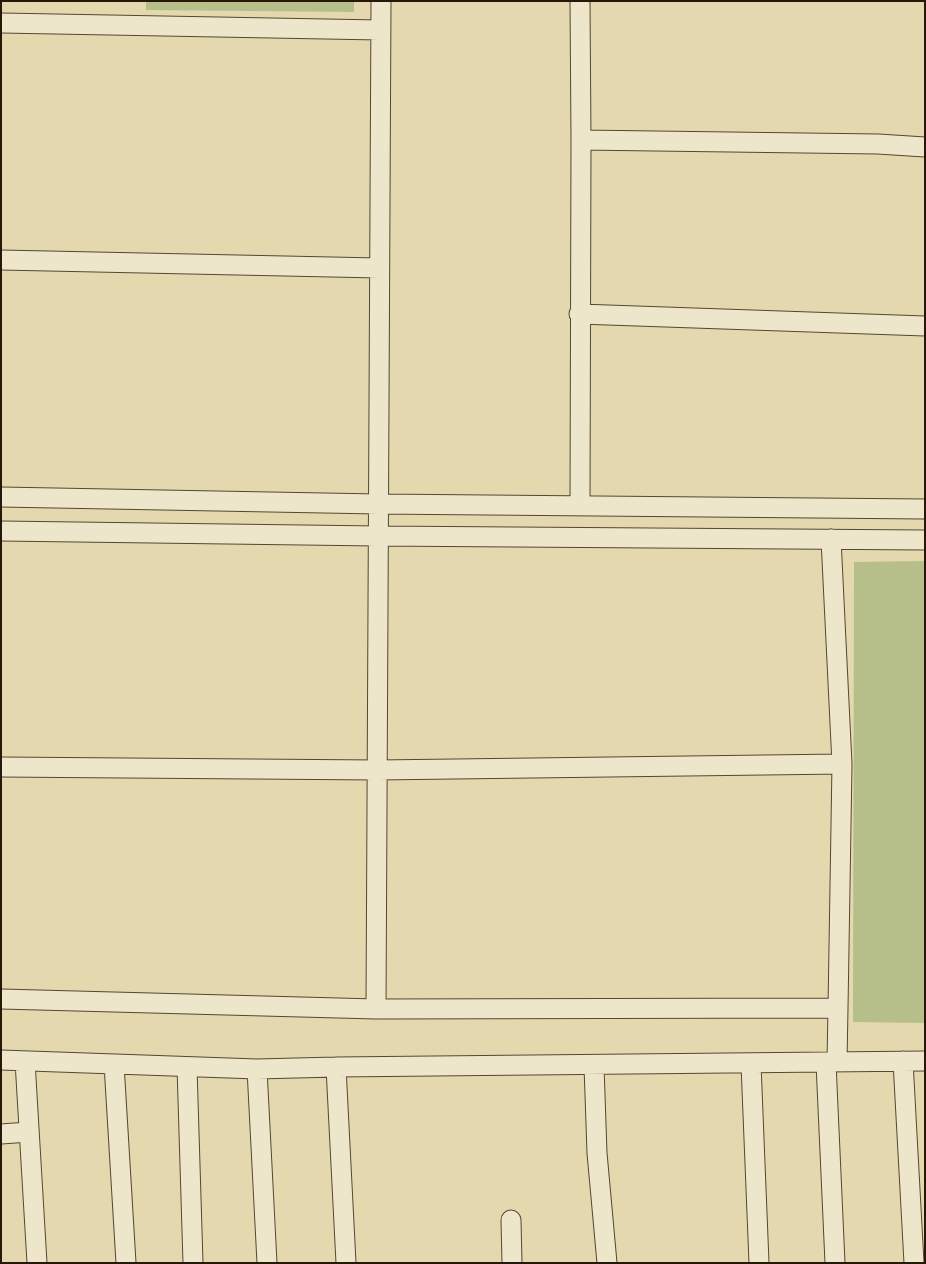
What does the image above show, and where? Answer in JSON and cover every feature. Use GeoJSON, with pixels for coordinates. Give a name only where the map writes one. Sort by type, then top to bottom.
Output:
{"type":"FeatureCollection","features":[{"type":"Feature","properties":{"kind":"street"},"geometry":{"type":"LineString","coordinates":[[376,1009],[381,1]]}},
{"type":"Feature","properties":{"kind":"street"},"geometry":{"type":"LineString","coordinates":[[580,1],[580,506]]}},
{"type":"Feature","properties":{"kind":"street"},"geometry":{"type":"LineString","coordinates":[[1,23],[380,30]]}},
{"type":"Feature","properties":{"kind":"street"},"geometry":{"type":"LineString","coordinates":[[581,140],[878,144],[925,147]]}},
{"type":"Feature","properties":{"kind":"street"},"geometry":{"type":"LineString","coordinates":[[1,260],[379,268]]}},
{"type":"Feature","properties":{"kind":"street"},"geometry":{"type":"LineString","coordinates":[[580,314],[925,326]]}},
{"type":"Feature","properties":{"kind":"street"},"geometry":{"type":"LineString","coordinates":[[1,497],[378,504],[925,509]]}},
{"type":"Feature","properties":{"kind":"street"},"geometry":{"type":"LineString","coordinates":[[1,531],[378,536],[925,540]]}},
{"type":"Feature","properties":{"kind":"street"},"geometry":{"type":"LineString","coordinates":[[832,540],[842,764],[838,1016],[834,1057],[835,1263]]}},
{"type":"Feature","properties":{"kind":"street"},"geometry":{"type":"LineString","coordinates":[[1,767],[377,770],[842,764]]}},
{"type":"Feature","properties":{"kind":"street"},"geometry":{"type":"LineString","coordinates":[[1,999],[376,1009],[838,1016]]}},
{"type":"Feature","properties":{"kind":"street"},"geometry":{"type":"LineString","coordinates":[[1,1060],[257,1070],[336,1067],[751,1064],[834,1057],[925,1061]]}},
{"type":"Feature","properties":{"kind":"street"},"geometry":{"type":"LineString","coordinates":[[25,1061],[37,1263]]}},
{"type":"Feature","properties":{"kind":"street"},"geometry":{"type":"LineString","coordinates":[[903,1061],[914,1263]]}},
{"type":"Feature","properties":{"kind":"street"},"geometry":{"type":"LineString","coordinates":[[114,1064],[126,1263]]}},
{"type":"Feature","properties":{"kind":"street"},"geometry":{"type":"LineString","coordinates":[[751,1064],[760,1263]]}},
{"type":"Feature","properties":{"kind":"street"},"geometry":{"type":"LineString","coordinates":[[594,1066],[597,1153],[607,1263]]}},
{"type":"Feature","properties":{"kind":"street"},"geometry":{"type":"LineString","coordinates":[[187,1067],[193,1263]]}},
{"type":"Feature","properties":{"kind":"street"},"geometry":{"type":"LineString","coordinates":[[336,1067],[346,1263]]}},
{"type":"Feature","properties":{"kind":"street"},"geometry":{"type":"LineString","coordinates":[[257,1070],[267,1263]]}},
{"type":"Feature","properties":{"kind":"street"},"geometry":{"type":"LineString","coordinates":[[1,1134],[29,1132]]}},
{"type":"Feature","properties":{"kind":"street"},"geometry":{"type":"LineString","coordinates":[[511,1220],[512,1263]]}},
{"type":"Feature","properties":{"kind":"green space"},"geometry":{"type":"Polygon","coordinates":[[[146,1],[354,1],[354,12],[146,10],[146,1]]]}},
{"type":"Feature","properties":{"kind":"green space"},"geometry":{"type":"Polygon","coordinates":[[[925,561],[925,1023],[853,1022],[854,562],[925,561]]]}}]}
